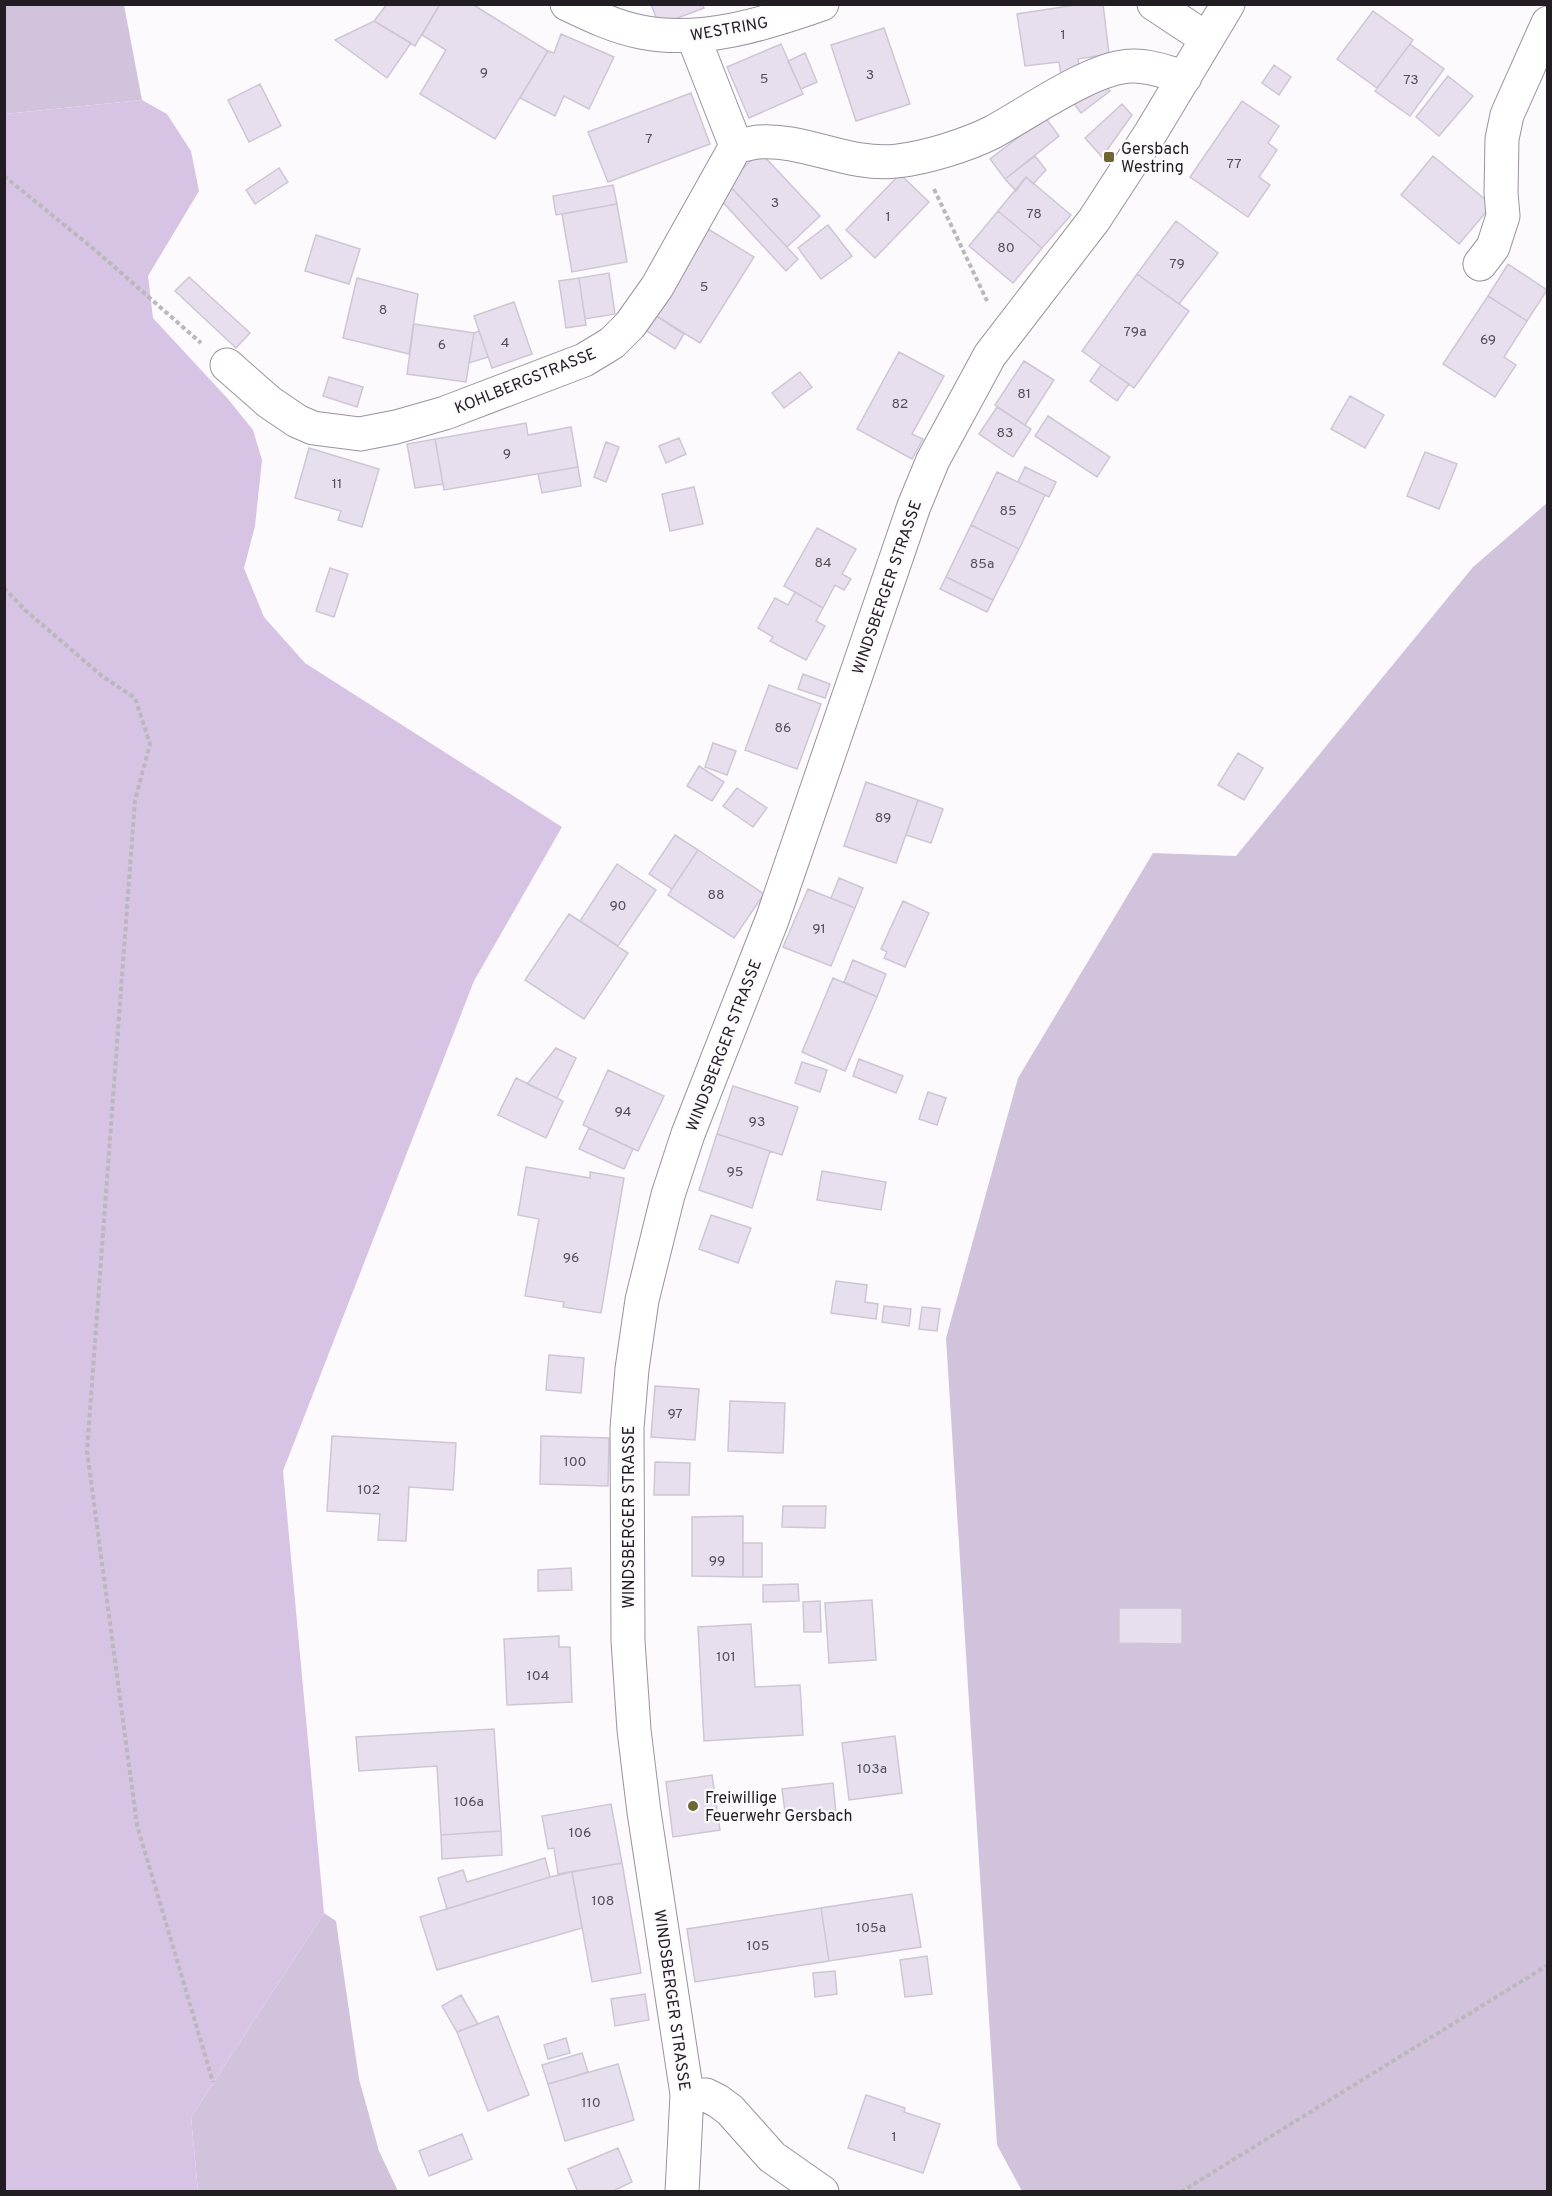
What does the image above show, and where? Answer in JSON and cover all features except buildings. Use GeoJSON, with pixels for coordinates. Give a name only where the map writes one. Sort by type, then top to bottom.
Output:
{"type":"FeatureCollection","features":[{"type":"Feature","properties":{"kind":"street","name":"WESTRING"},"geometry":{"type":"LineString","coordinates":[[567,4],[638,32],[667,36],[693,36],[731,30],[784,18],[822,4]]}},
{"type":"Feature","properties":{"kind":"street"},"geometry":{"type":"LineString","coordinates":[[1154,4],[1207,39]]}},
{"type":"Feature","properties":{"kind":"street","name":"WINDSBERGER STRASSE"},"geometry":{"type":"LineString","coordinates":[[682,2192],[687,2094],[644,1812],[634,1730],[628,1641],[627,1428],[632,1369],[642,1300],[665,1206],[685,1144],[772,920],[914,506],[933,460],[990,355],[1094,220],[1185,77],[1228,4]]}},
{"type":"Feature","properties":{"kind":"street"},"geometry":{"type":"LineString","coordinates":[[1480,264],[1492,247],[1503,216],[1502,140],[1507,116],[1548,23]]}},
{"type":"Feature","properties":{"kind":"street"},"geometry":{"type":"LineString","coordinates":[[693,36],[736,146],[759,142],[786,144],[862,161],[896,162],[958,146],[990,133],[1085,80],[1108,70],[1132,66],[1157,69],[1185,77]]}},
{"type":"Feature","properties":{"kind":"street","name":"KOHLBERGSTRASSE"},"geometry":{"type":"LineString","coordinates":[[227,365],[269,402],[297,421],[322,430],[360,434],[396,427],[445,412],[584,360],[612,343],[630,325],[657,287],[736,146]]}},
{"type":"Feature","properties":{"kind":"street"},"geometry":{"type":"LineString","coordinates":[[687,2094],[706,2095],[718,2101],[730,2110],[772,2157],[822,2192]]}},
{"type":"Feature","properties":{"kind":"path"},"geometry":{"type":"LineString","coordinates":[[918,157],[1004,337]]}},
{"type":"Feature","properties":{"kind":"path"},"geometry":{"type":"LineString","coordinates":[[4,176],[95,250],[227,365]]}},
{"type":"Feature","properties":{"kind":"path"},"geometry":{"type":"LineString","coordinates":[[4,588],[25,610],[102,676],[135,698],[150,744],[135,800],[87,1451],[137,1825],[213,2082]]}},
{"type":"Feature","properties":{"kind":"path"},"geometry":{"type":"LineString","coordinates":[[1181,2192],[1548,1965]]}},
{"type":"Feature","properties":{"kind":"shaded area"},"geometry":{"type":"Polygon","coordinates":[[[5,5],[124,5],[142,100],[5,114],[5,5]]]}},
{"type":"Feature","properties":{"kind":"shaded area"},"geometry":{"type":"Polygon","coordinates":[[[142,100],[167,114],[191,151],[199,191],[148,276],[153,318],[228,399],[253,430],[262,460],[255,526],[244,568],[264,617],[305,663],[562,827],[474,981],[283,1471],[324,1913],[191,2117],[198,2191],[5,2191],[5,114],[142,100]]]}},
{"type":"Feature","properties":{"kind":"shaded area"},"geometry":{"type":"Polygon","coordinates":[[[1547,503],[1547,2191],[1022,2191],[997,2145],[946,1338],[1018,1078],[1153,853],[1236,856],[1473,567],[1547,503]]]}},
{"type":"Feature","properties":{"kind":"shaded area"},"geometry":{"type":"Polygon","coordinates":[[[324,1913],[336,1921],[359,2079],[379,2151],[398,2191],[198,2191],[191,2117],[324,1913]]]}},
{"type":"Feature","properties":{"kind":"place","name":"Gersbach Westring"},"geometry":{"type":"Point","coordinates":[1109,157]}},
{"type":"Feature","properties":{"kind":"place","name":"Freiwillige Feuerwehr Gersbach"},"geometry":{"type":"Point","coordinates":[693,1806]}}]}
